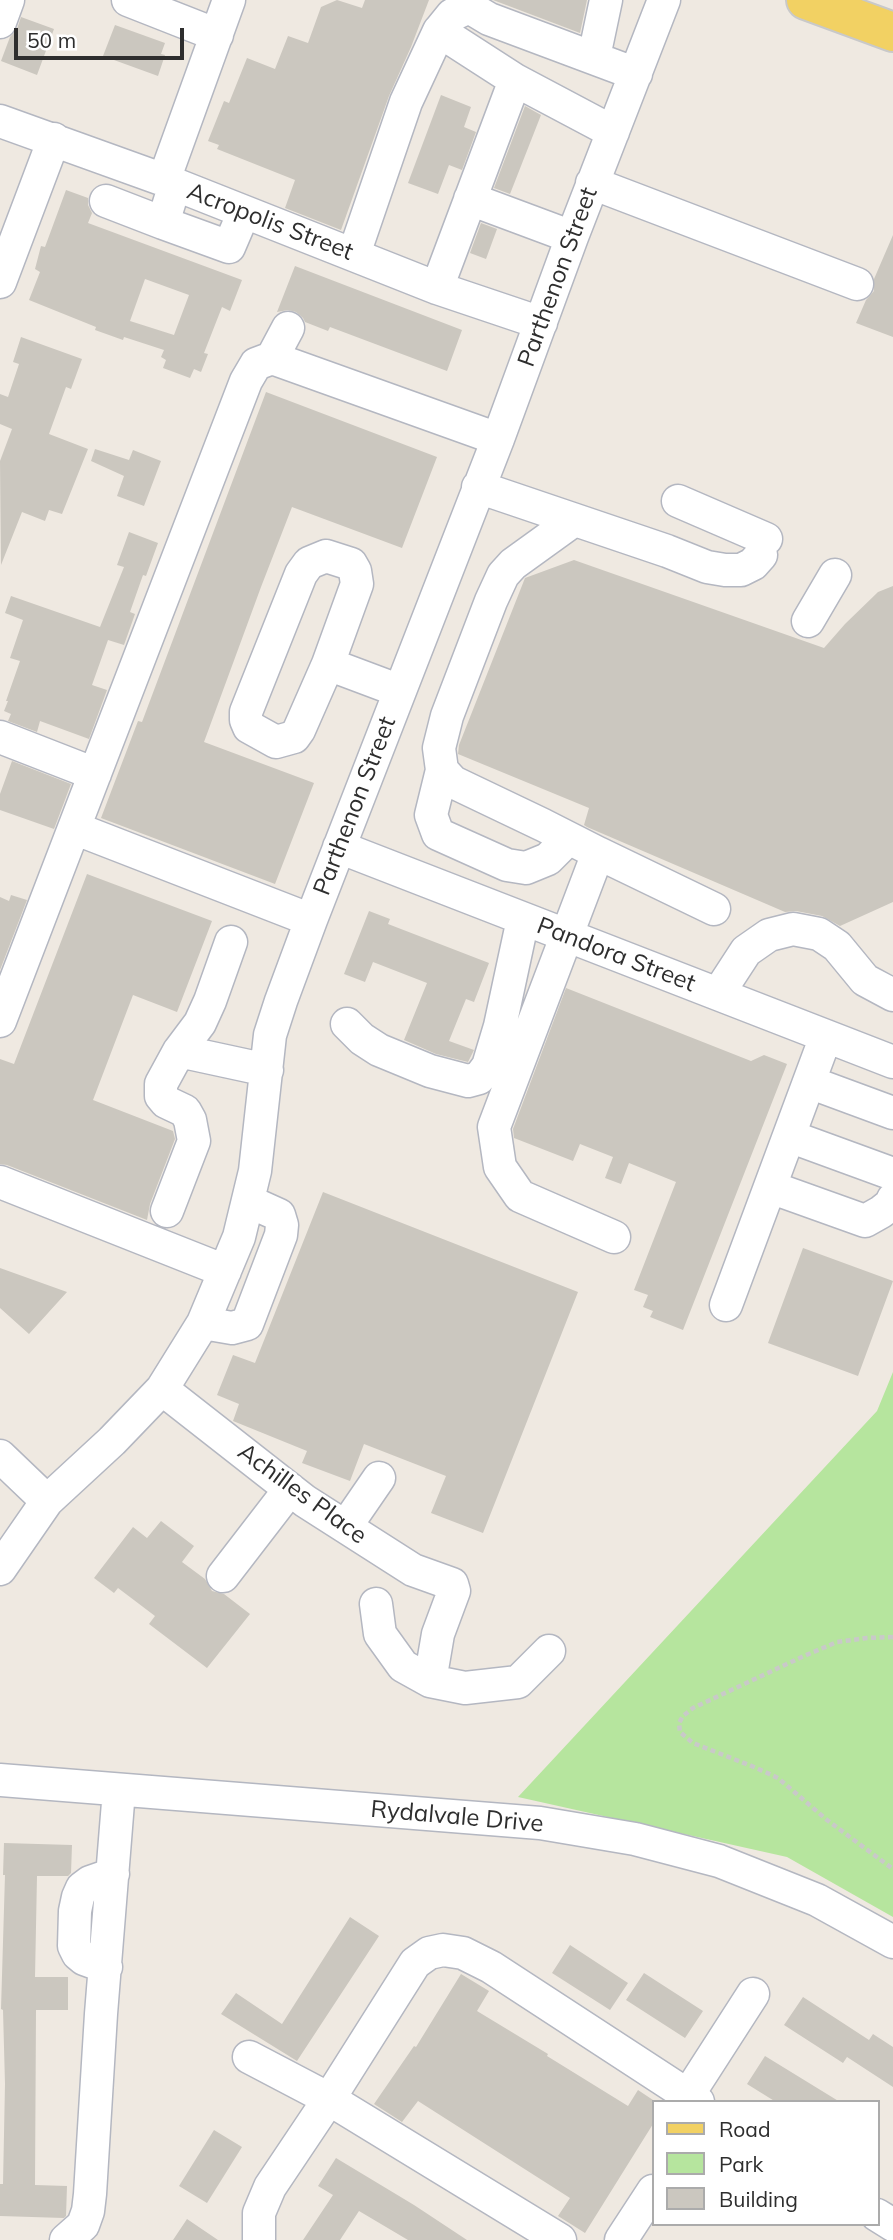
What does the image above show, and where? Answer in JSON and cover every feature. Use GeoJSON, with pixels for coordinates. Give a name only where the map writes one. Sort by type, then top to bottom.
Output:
{"type":"FeatureCollection","features":[{"type":"Feature","properties":{"kind":"main road"},"geometry":{"type":"LineString","coordinates":[[806,0],[893,32]]}},
{"type":"Feature","properties":{"kind":"street"},"geometry":{"type":"LineString","coordinates":[[0,22],[8,0]]}},
{"type":"Feature","properties":{"kind":"street"},"geometry":{"type":"LineString","coordinates":[[128,0],[217,35]]}},
{"type":"Feature","properties":{"kind":"street"},"geometry":{"type":"LineString","coordinates":[[163,223],[170,182],[229,0]]}},
{"type":"Feature","properties":{"kind":"street"},"geometry":{"type":"LineString","coordinates":[[594,57],[606,0]]}},
{"type":"Feature","properties":{"kind":"street","name":"Parthenon Street"},"geometry":{"type":"LineString","coordinates":[[0,1569],[47,1501],[112,1441],[162,1389],[202,1323],[225,1271],[239,1237],[255,1171],[270,1035],[311,920],[498,439],[592,183],[664,0]]}},
{"type":"Feature","properties":{"kind":"street"},"geometry":{"type":"LineString","coordinates":[[354,254],[406,102],[439,31],[452,15],[469,3],[489,19],[636,74]]}},
{"type":"Feature","properties":{"kind":"street"},"geometry":{"type":"LineString","coordinates":[[439,31],[515,80],[613,132]]}},
{"type":"Feature","properties":{"kind":"street"},"geometry":{"type":"LineString","coordinates":[[438,288],[515,80]]}},
{"type":"Feature","properties":{"kind":"street","name":"Acropolis Street"},"geometry":{"type":"LineString","coordinates":[[0,121],[170,182],[438,288],[541,323]]}},
{"type":"Feature","properties":{"kind":"street"},"geometry":{"type":"LineString","coordinates":[[0,282],[54,139]]}},
{"type":"Feature","properties":{"kind":"street"},"geometry":{"type":"LineString","coordinates":[[592,183],[857,284]]}},
{"type":"Feature","properties":{"kind":"street"},"geometry":{"type":"LineString","coordinates":[[470,199],[572,237]]}},
{"type":"Feature","properties":{"kind":"street"},"geometry":{"type":"LineString","coordinates":[[106,201],[240,251],[244,212]]}},
{"type":"Feature","properties":{"kind":"street"},"geometry":{"type":"LineString","coordinates":[[272,358],[288,328]]}},
{"type":"Feature","properties":{"kind":"street"},"geometry":{"type":"LineString","coordinates":[[0,1021],[246,381],[256,364],[272,358],[498,439]]}},
{"type":"Feature","properties":{"kind":"street"},"geometry":{"type":"LineString","coordinates":[[478,487],[707,567],[741,570],[753,564],[764,547],[678,501]]}},
{"type":"Feature","properties":{"kind":"street"},"geometry":{"type":"LineString","coordinates":[[568,839],[538,865],[526,868],[507,865],[438,834],[431,815],[442,770],[439,748],[447,716],[503,575],[513,564],[573,520]]}},
{"type":"Feature","properties":{"kind":"street"},"geometry":{"type":"LineString","coordinates":[[326,556],[351,565],[357,584],[328,664],[295,737],[276,742],[249,727],[246,712],[301,574],[309,563],[326,556]]}},
{"type":"Feature","properties":{"kind":"street"},"geometry":{"type":"LineString","coordinates":[[808,621],[835,575]]}},
{"type":"Feature","properties":{"kind":"street"},"geometry":{"type":"LineString","coordinates":[[328,664],[400,691]]}},
{"type":"Feature","properties":{"kind":"street"},"geometry":{"type":"LineString","coordinates":[[0,737],[95,774]]}},
{"type":"Feature","properties":{"kind":"street"},"geometry":{"type":"LineString","coordinates":[[442,770],[453,782],[714,909]]}},
{"type":"Feature","properties":{"kind":"street"},"geometry":{"type":"LineString","coordinates":[[74,828],[311,920]]}},
{"type":"Feature","properties":{"kind":"street","name":"Pandora Street"},"geometry":{"type":"LineString","coordinates":[[339,847],[893,1062]]}},
{"type":"Feature","properties":{"kind":"street"},"geometry":{"type":"LineString","coordinates":[[598,853],[494,1127],[500,1167],[520,1196],[614,1237]]}},
{"type":"Feature","properties":{"kind":"street"},"geometry":{"type":"LineString","coordinates":[[347,1024],[362,1039],[379,1050],[430,1071],[468,1082],[479,1078],[488,1066],[500,1026],[523,919]]}},
{"type":"Feature","properties":{"kind":"street"},"geometry":{"type":"LineString","coordinates":[[718,995],[746,951],[769,935],[793,929],[819,934],[837,946],[865,981],[893,995]]}},
{"type":"Feature","properties":{"kind":"street"},"geometry":{"type":"LineString","coordinates":[[167,1211],[194,1140],[193,1129],[185,1111],[166,1102],[161,1096],[161,1084],[179,1051],[200,1023],[231,942]]}},
{"type":"Feature","properties":{"kind":"street"},"geometry":{"type":"LineString","coordinates":[[726,1305],[826,1036]]}},
{"type":"Feature","properties":{"kind":"street"},"geometry":{"type":"LineString","coordinates":[[179,1051],[267,1070]]}},
{"type":"Feature","properties":{"kind":"street"},"geometry":{"type":"LineString","coordinates":[[809,1083],[893,1113]]}},
{"type":"Feature","properties":{"kind":"street"},"geometry":{"type":"LineString","coordinates":[[789,1136],[893,1174]]}},
{"type":"Feature","properties":{"kind":"street"},"geometry":{"type":"LineString","coordinates":[[0,1182],[225,1271]]}},
{"type":"Feature","properties":{"kind":"street"},"geometry":{"type":"LineString","coordinates":[[770,1187],[865,1221],[881,1212],[893,1199]]}},
{"type":"Feature","properties":{"kind":"street"},"geometry":{"type":"LineString","coordinates":[[202,1323],[232,1328],[247,1324],[281,1235],[279,1215],[248,1201]]}},
{"type":"Feature","properties":{"kind":"street","name":"Achilles Place"},"geometry":{"type":"LineString","coordinates":[[162,1389],[304,1489],[346,1526],[382,1552],[413,1570],[452,1584],[454,1591],[438,1634],[430,1681]]}},
{"type":"Feature","properties":{"kind":"street"},"geometry":{"type":"LineString","coordinates":[[0,1456],[47,1501]]}},
{"type":"Feature","properties":{"kind":"street"},"geometry":{"type":"LineString","coordinates":[[346,1526],[379,1478]]}},
{"type":"Feature","properties":{"kind":"street"},"geometry":{"type":"LineString","coordinates":[[223,1576],[304,1489]]}},
{"type":"Feature","properties":{"kind":"street"},"geometry":{"type":"LineString","coordinates":[[376,1605],[380,1634],[402,1666],[430,1681],[465,1688],[519,1682],[549,1651]]}},
{"type":"Feature","properties":{"kind":"street","name":"Rydalvale Drive"},"geometry":{"type":"LineString","coordinates":[[0,1780],[540,1824],[635,1839],[719,1861],[817,1900],[893,1941]]}},
{"type":"Feature","properties":{"kind":"street"},"geometry":{"type":"LineString","coordinates":[[66,2240],[83,2225],[88,2211],[119,1790]]}},
{"type":"Feature","properties":{"kind":"street"},"geometry":{"type":"LineString","coordinates":[[259,2240],[259,2213],[270,2187],[415,1963],[429,1953],[443,1950],[463,1953],[491,1967],[693,2098],[753,1994]]}},
{"type":"Feature","properties":{"kind":"street"},"geometry":{"type":"LineString","coordinates":[[249,2057],[329,2099],[559,2240]]}},
{"type":"Feature","properties":{"kind":"street"},"geometry":{"type":"LineString","coordinates":[[621,2240],[652,2193]]}},
{"type":"Feature","properties":{"kind":"path"},"geometry":{"type":"LineString","coordinates":[[893,1637],[867,1637],[837,1642],[693,1708],[679,1723],[680,1732],[693,1744],[778,1778],[827,1820],[893,1870]]}},
{"type":"Feature","properties":{"kind":"green space"},"geometry":{"type":"Polygon","coordinates":[[[893,1372],[893,1917],[787,1857],[518,1797],[877,1411],[893,1372]]]}},
{"type":"Feature","properties":{"kind":"building"},"geometry":{"type":"Polygon","coordinates":[[[337,0],[362,8],[365,0],[429,0],[389,96],[341,230],[285,208],[295,180],[217,149],[219,145],[208,141],[224,101],[229,103],[247,58],[275,69],[288,36],[308,43],[321,7],[337,0]]]}},
{"type":"Feature","properties":{"kind":"building"},"geometry":{"type":"Polygon","coordinates":[[[493,0],[587,0],[580,33],[493,0]]]}},
{"type":"Feature","properties":{"kind":"building"},"geometry":{"type":"Polygon","coordinates":[[[21,17],[54,29],[37,75],[1,61],[21,17]]]}},
{"type":"Feature","properties":{"kind":"building"},"geometry":{"type":"Polygon","coordinates":[[[115,25],[165,43],[161,54],[165,55],[158,76],[103,56],[115,25]]]}},
{"type":"Feature","properties":{"kind":"building"},"geometry":{"type":"Polygon","coordinates":[[[441,95],[471,107],[464,127],[476,132],[462,170],[449,165],[438,194],[408,183],[441,95]]]}},
{"type":"Feature","properties":{"kind":"building"},"geometry":{"type":"Polygon","coordinates":[[[525,106],[541,115],[510,194],[494,188],[525,106]]]}},
{"type":"Feature","properties":{"kind":"building"},"geometry":{"type":"Polygon","coordinates":[[[66,190],[88,198],[92,213],[88,223],[242,280],[230,311],[222,307],[204,353],[208,354],[201,372],[194,369],[190,378],[163,368],[166,360],[161,357],[164,350],[95,330],[96,327],[29,300],[40,272],[35,269],[41,246],[45,247],[66,190]],[[145,279],[130,321],[174,335],[189,295],[145,279]]]}},
{"type":"Feature","properties":{"kind":"building"},"geometry":{"type":"Polygon","coordinates":[[[481,223],[497,229],[486,259],[470,253],[481,223]]]}},
{"type":"Feature","properties":{"kind":"building"},"geometry":{"type":"Polygon","coordinates":[[[893,235],[893,337],[856,323],[866,300],[874,291],[874,279],[893,235]]]}},
{"type":"Feature","properties":{"kind":"building"},"geometry":{"type":"Polygon","coordinates":[[[295,266],[462,330],[447,371],[330,327],[328,331],[305,322],[296,312],[277,312],[295,266]]]}},
{"type":"Feature","properties":{"kind":"building"},"geometry":{"type":"Polygon","coordinates":[[[21,337],[82,359],[71,389],[66,387],[49,434],[88,449],[62,514],[49,510],[45,521],[22,512],[1,565],[0,461],[12,429],[0,424],[0,394],[8,397],[19,364],[13,362],[21,337]]]}},
{"type":"Feature","properties":{"kind":"building"},"geometry":{"type":"Polygon","coordinates":[[[266,392],[437,457],[402,548],[292,507],[261,587],[204,742],[314,783],[275,884],[101,818],[138,721],[142,722],[266,392]]]}},
{"type":"Feature","properties":{"kind":"building"},"geometry":{"type":"Polygon","coordinates":[[[95,449],[129,460],[133,450],[161,461],[144,506],[117,496],[124,476],[91,461],[95,449]]]}},
{"type":"Feature","properties":{"kind":"building"},"geometry":{"type":"Polygon","coordinates":[[[129,532],[158,543],[130,612],[135,614],[124,645],[108,640],[92,685],[107,690],[89,739],[40,721],[37,732],[8,721],[11,714],[4,711],[6,701],[20,661],[10,658],[23,620],[5,613],[11,596],[100,627],[124,567],[117,565],[129,532]]]}},
{"type":"Feature","properties":{"kind":"building"},"geometry":{"type":"Polygon","coordinates":[[[574,560],[824,648],[878,592],[893,586],[893,902],[840,926],[822,916],[796,911],[785,912],[587,827],[584,825],[589,808],[458,754],[459,745],[525,578],[574,560]]]}},
{"type":"Feature","properties":{"kind":"building"},"geometry":{"type":"Polygon","coordinates":[[[12,761],[71,784],[54,829],[0,810],[0,794],[12,761]]]}},
{"type":"Feature","properties":{"kind":"building"},"geometry":{"type":"Polygon","coordinates":[[[87,874],[212,921],[177,1012],[133,995],[93,1100],[173,1131],[175,1139],[150,1204],[147,1220],[0,1164],[0,1059],[14,1064],[87,874]]]}},
{"type":"Feature","properties":{"kind":"building"},"geometry":{"type":"Polygon","coordinates":[[[11,895],[27,900],[0,970],[0,897],[9,901],[11,895]]]}},
{"type":"Feature","properties":{"kind":"building"},"geometry":{"type":"Polygon","coordinates":[[[369,911],[390,919],[388,924],[489,963],[474,1002],[466,999],[449,1041],[474,1050],[468,1062],[436,1054],[404,1040],[427,983],[373,962],[365,982],[344,974],[369,911]]]}},
{"type":"Feature","properties":{"kind":"building"},"geometry":{"type":"Polygon","coordinates":[[[566,988],[751,1061],[764,1055],[787,1064],[683,1330],[650,1317],[653,1311],[643,1307],[648,1295],[634,1290],[676,1182],[629,1163],[621,1184],[605,1178],[613,1157],[580,1144],[573,1161],[514,1138],[513,1129],[566,988]]]}},
{"type":"Feature","properties":{"kind":"building"},"geometry":{"type":"Polygon","coordinates":[[[323,1192],[578,1292],[483,1533],[431,1513],[446,1476],[364,1444],[350,1481],[302,1463],[307,1451],[233,1421],[239,1404],[217,1395],[233,1355],[255,1363],[323,1192]]]}},
{"type":"Feature","properties":{"kind":"building"},"geometry":{"type":"Polygon","coordinates":[[[803,1248],[893,1281],[858,1376],[768,1343],[803,1248]]]}},
{"type":"Feature","properties":{"kind":"building"},"geometry":{"type":"Polygon","coordinates":[[[0,1268],[67,1292],[29,1334],[0,1308],[0,1268]]]}},
{"type":"Feature","properties":{"kind":"building"},"geometry":{"type":"Polygon","coordinates":[[[161,1521],[194,1546],[182,1562],[205,1579],[212,1591],[224,1594],[250,1614],[207,1668],[149,1624],[155,1616],[118,1588],[114,1593],[94,1578],[133,1527],[147,1538],[161,1521]]]}},
{"type":"Feature","properties":{"kind":"building"},"geometry":{"type":"Polygon","coordinates":[[[4,1843],[72,1845],[71,1873],[68,1876],[37,1876],[35,1977],[68,1977],[68,2010],[36,2010],[35,2185],[67,2186],[64,2218],[0,2216],[5,2084],[1,2009],[4,1843]]]}},
{"type":"Feature","properties":{"kind":"building"},"geometry":{"type":"Polygon","coordinates":[[[350,1917],[379,1936],[297,2061],[221,2014],[236,1993],[282,2024],[350,1917]]]}},
{"type":"Feature","properties":{"kind":"building"},"geometry":{"type":"Polygon","coordinates":[[[570,1945],[628,1983],[610,2010],[552,1973],[570,1945]]]}},
{"type":"Feature","properties":{"kind":"building"},"geometry":{"type":"Polygon","coordinates":[[[644,1973],[703,2011],[685,2038],[626,2000],[644,1973]]]}},
{"type":"Feature","properties":{"kind":"building"},"geometry":{"type":"Polygon","coordinates":[[[461,1974],[489,1991],[477,2011],[628,2106],[638,2090],[653,2100],[652,2126],[585,2233],[558,2216],[570,2198],[418,2101],[402,2122],[374,2104],[414,2046],[416,2047],[461,1974]]]}},
{"type":"Feature","properties":{"kind":"building"},"geometry":{"type":"Polygon","coordinates":[[[803,1997],[869,2040],[873,2034],[893,2047],[893,2087],[847,2057],[843,2063],[784,2025],[803,1997]]]}},
{"type":"Feature","properties":{"kind":"building"},"geometry":{"type":"Polygon","coordinates":[[[765,2056],[837,2100],[773,2100],[747,2084],[765,2056]]]}},
{"type":"Feature","properties":{"kind":"building"},"geometry":{"type":"Polygon","coordinates":[[[214,2130],[242,2147],[207,2203],[179,2186],[214,2130]]]}},
{"type":"Feature","properties":{"kind":"building"},"geometry":{"type":"Polygon","coordinates":[[[336,2158],[467,2240],[408,2240],[359,2211],[340,2240],[303,2240],[333,2195],[318,2186],[336,2158]]]}},
{"type":"Feature","properties":{"kind":"building"},"geometry":{"type":"Polygon","coordinates":[[[187,2219],[218,2240],[173,2240],[187,2219]]]}}]}
